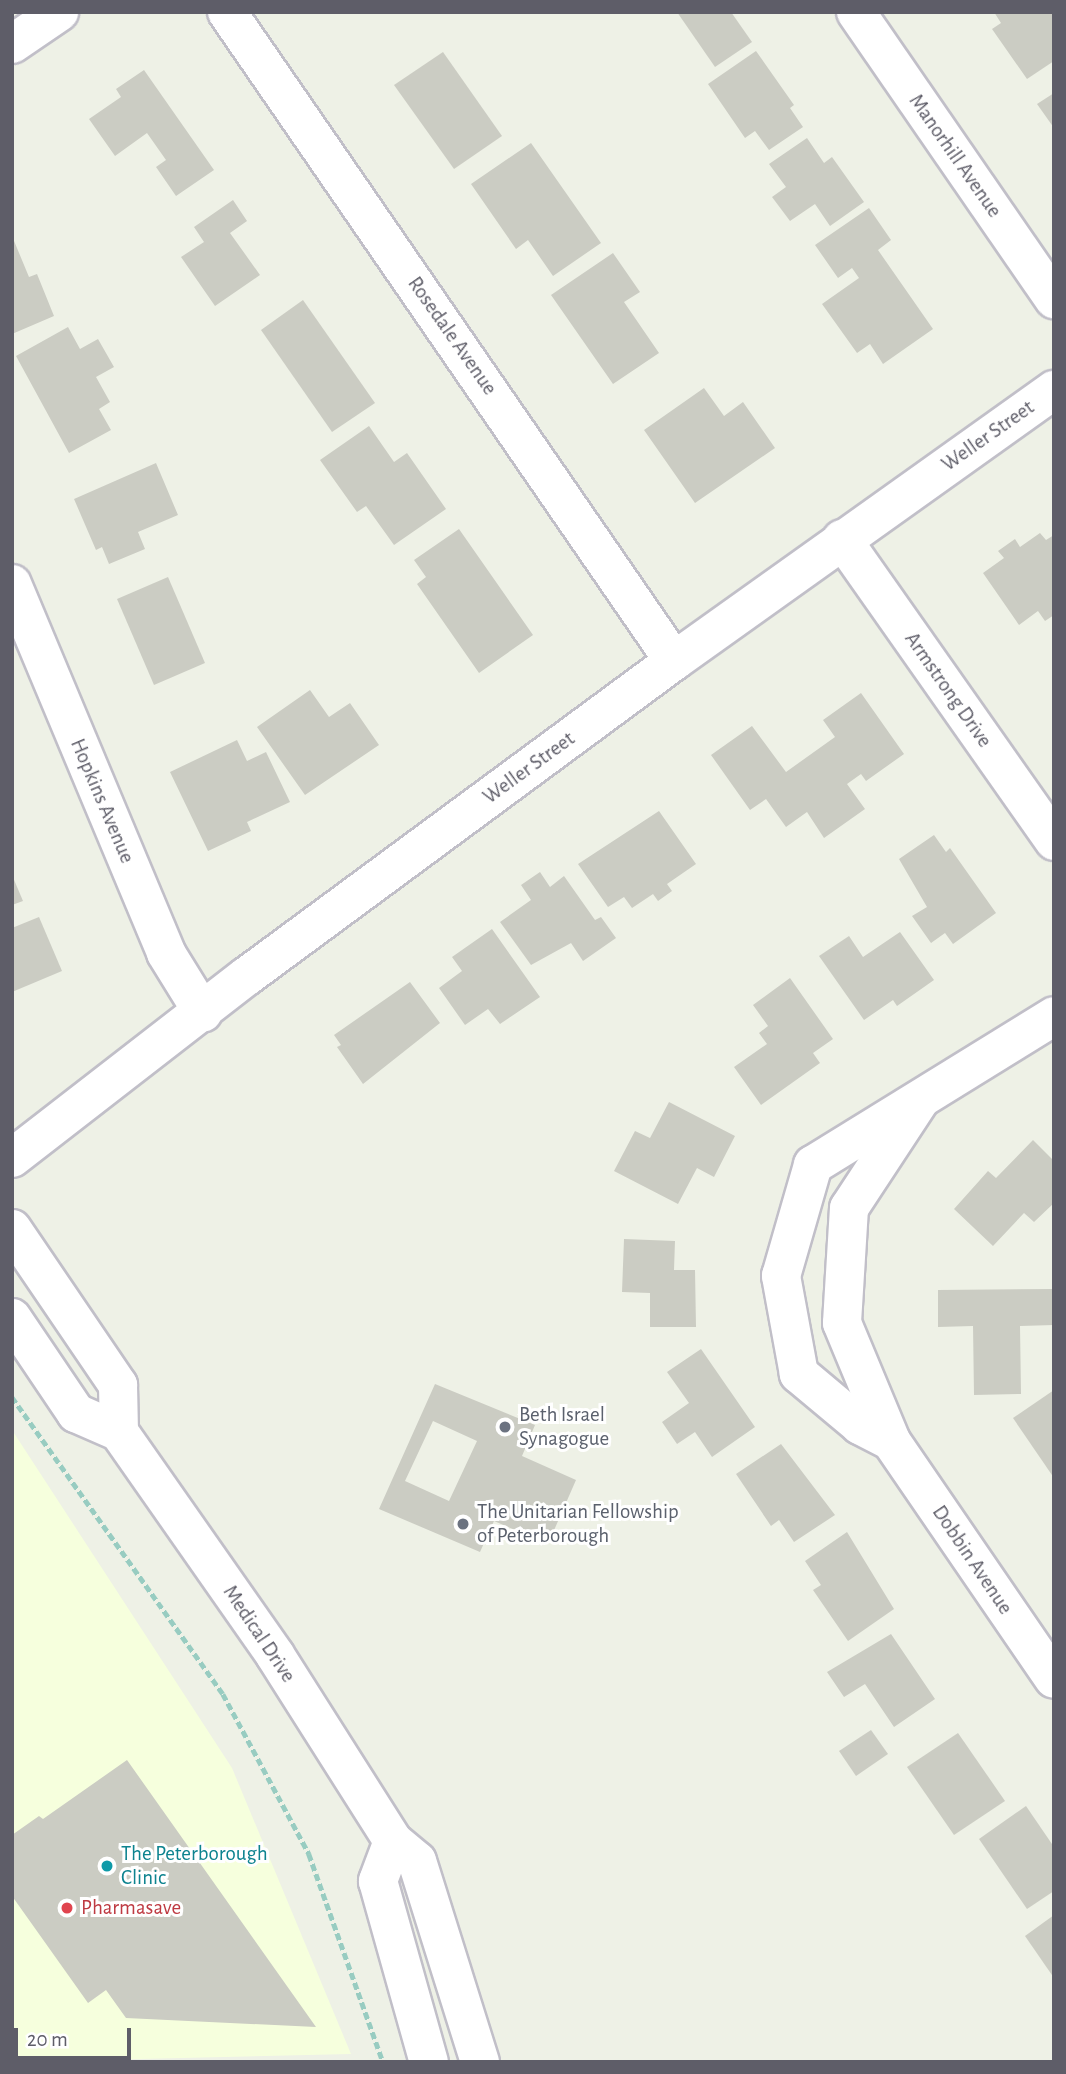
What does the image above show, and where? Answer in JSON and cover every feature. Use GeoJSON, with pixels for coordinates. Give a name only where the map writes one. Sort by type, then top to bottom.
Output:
{"type":"FeatureCollection","features":[{"type":"Feature","properties":{"kind":"street"},"geometry":{"type":"LineString","coordinates":[[12,44],[60,12]]}},
{"type":"Feature","properties":{"kind":"street","name":"Rosedale Avenue"},"geometry":{"type":"LineString","coordinates":[[228,12],[674,660]]}},
{"type":"Feature","properties":{"kind":"street","name":"Manorhill Avenue"},"geometry":{"type":"LineString","coordinates":[[856,12],[1054,299]]}},
{"type":"Feature","properties":{"kind":"street","name":"Weller Street"},"geometry":{"type":"LineString","coordinates":[[12,1158],[674,660],[1054,390]]}},
{"type":"Feature","properties":{"kind":"street","name":"Armstrong Drive"},"geometry":{"type":"LineString","coordinates":[[842,539],[1054,841]]}},
{"type":"Feature","properties":{"kind":"street","name":"Hopkins Avenue"},"geometry":{"type":"LineString","coordinates":[[12,584],[166,953],[203,1013]]}},
{"type":"Feature","properties":{"kind":"street"},"geometry":{"type":"LineString","coordinates":[[920,1100],[1054,1016]]}},
{"type":"Feature","properties":{"kind":"street","name":"Dobbin Avenue"},"geometry":{"type":"LineString","coordinates":[[891,1441],[860,1425],[799,1374],[781,1276],[813,1166],[920,1100]]}},
{"type":"Feature","properties":{"kind":"street","name":"Dobbin Avenue"},"geometry":{"type":"LineString","coordinates":[[920,1100],[849,1208],[842,1323],[891,1441],[1054,1679]]}},
{"type":"Feature","properties":{"kind":"street"},"geometry":{"type":"LineString","coordinates":[[12,1229],[118,1385],[119,1432],[76,1413],[12,1318]]}},
{"type":"Feature","properties":{"kind":"street","name":"Medical Drive"},"geometry":{"type":"LineString","coordinates":[[119,1432],[275,1655],[393,1841],[417,1861],[480,2062]]}},
{"type":"Feature","properties":{"kind":"street"},"geometry":{"type":"LineString","coordinates":[[393,1841],[377,1881],[429,2062]]}},
{"type":"Feature","properties":{"kind":"path"},"geometry":{"type":"LineString","coordinates":[[12,1398],[223,1694],[309,1854],[383,2062]]}},
{"type":"Feature","properties":{"kind":"shaded area"},"geometry":{"type":"Polygon","coordinates":[[[12,1430],[232,1768],[351,2054],[12,2062],[12,1430]]]}},
{"type":"Feature","properties":{"kind":"building"},"geometry":{"type":"Polygon","coordinates":[[[677,12],[731,12],[752,42],[715,67],[677,12]]]}},
{"type":"Feature","properties":{"kind":"building"},"geometry":{"type":"Polygon","coordinates":[[[994,12],[1054,12],[1054,61],[1027,79],[992,29],[1001,23],[994,12]]]}},
{"type":"Feature","properties":{"kind":"building"},"geometry":{"type":"Polygon","coordinates":[[[756,51],[794,105],[790,108],[803,127],[769,150],[755,131],[745,138],[708,84],[756,51]]]}},
{"type":"Feature","properties":{"kind":"building"},"geometry":{"type":"Polygon","coordinates":[[[443,52],[502,136],[454,169],[394,85],[443,52]]]}},
{"type":"Feature","properties":{"kind":"building"},"geometry":{"type":"Polygon","coordinates":[[[144,70],[214,170],[176,196],[156,167],[166,160],[147,133],[115,156],[89,119],[121,97],[116,89],[144,70]]]}},
{"type":"Feature","properties":{"kind":"building"},"geometry":{"type":"Polygon","coordinates":[[[1054,93],[1054,128],[1037,104],[1054,93]]]}},
{"type":"Feature","properties":{"kind":"building"},"geometry":{"type":"Polygon","coordinates":[[[807,138],[824,163],[832,157],[864,202],[830,226],[815,204],[790,221],[772,197],[786,187],[769,164],[807,138]]]}},
{"type":"Feature","properties":{"kind":"building"},"geometry":{"type":"Polygon","coordinates":[[[531,143],[601,243],[553,276],[528,240],[516,249],[471,184],[531,143]]]}},
{"type":"Feature","properties":{"kind":"building"},"geometry":{"type":"Polygon","coordinates":[[[233,200],[247,221],[230,233],[260,275],[215,306],[181,257],[204,242],[194,227],[233,200]]]}},
{"type":"Feature","properties":{"kind":"building"},"geometry":{"type":"Polygon","coordinates":[[[869,208],[891,240],[878,250],[933,329],[883,364],[870,344],[857,353],[822,304],[859,278],[852,268],[838,278],[815,245],[869,208]]]}},
{"type":"Feature","properties":{"kind":"building"},"geometry":{"type":"Polygon","coordinates":[[[12,236],[29,277],[37,274],[54,316],[12,334],[12,236]]]}},
{"type":"Feature","properties":{"kind":"building"},"geometry":{"type":"Polygon","coordinates":[[[613,253],[640,292],[624,302],[659,353],[613,384],[551,295],[613,253]]]}},
{"type":"Feature","properties":{"kind":"building"},"geometry":{"type":"Polygon","coordinates":[[[303,300],[375,403],[332,432],[261,330],[303,300]]]}},
{"type":"Feature","properties":{"kind":"building"},"geometry":{"type":"Polygon","coordinates":[[[68,327],[80,349],[98,339],[114,367],[96,377],[110,402],[99,409],[111,430],[69,453],[16,356],[68,327]]]}},
{"type":"Feature","properties":{"kind":"building"},"geometry":{"type":"Polygon","coordinates":[[[704,388],[724,416],[743,402],[775,448],[695,503],[644,430],[704,388]]]}},
{"type":"Feature","properties":{"kind":"building"},"geometry":{"type":"Polygon","coordinates":[[[369,426],[394,462],[407,453],[446,509],[394,545],[366,506],[357,512],[320,460],[369,426]]]}},
{"type":"Feature","properties":{"kind":"building"},"geometry":{"type":"Polygon","coordinates":[[[156,463],[178,515],[138,532],[145,549],[109,564],[102,547],[96,550],[74,499],[156,463]]]}},
{"type":"Feature","properties":{"kind":"building"},"geometry":{"type":"Polygon","coordinates":[[[459,529],[533,635],[479,673],[417,584],[426,577],[414,560],[459,529]]]}},
{"type":"Feature","properties":{"kind":"building"},"geometry":{"type":"Polygon","coordinates":[[[1040,533],[1046,540],[1054,535],[1054,615],[1045,621],[1038,611],[1019,625],[983,573],[1004,558],[998,551],[1015,539],[1020,547],[1040,533]]]}},
{"type":"Feature","properties":{"kind":"building"},"geometry":{"type":"Polygon","coordinates":[[[168,577],[205,663],[154,685],[117,599],[168,577]]]}},
{"type":"Feature","properties":{"kind":"building"},"geometry":{"type":"Polygon","coordinates":[[[310,690],[329,717],[350,703],[379,745],[305,795],[257,727],[310,690]]]}},
{"type":"Feature","properties":{"kind":"building"},"geometry":{"type":"Polygon","coordinates":[[[861,693],[904,754],[866,781],[861,774],[847,784],[865,809],[824,838],[807,812],[786,827],[766,799],[750,810],[711,755],[752,726],[786,772],[835,737],[823,720],[861,693]]]}},
{"type":"Feature","properties":{"kind":"building"},"geometry":{"type":"Polygon","coordinates":[[[237,740],[247,761],[266,752],[290,802],[247,822],[251,831],[208,851],[170,772],[237,740]]]}},
{"type":"Feature","properties":{"kind":"building"},"geometry":{"type":"Polygon","coordinates":[[[659,811],[696,864],[667,884],[672,891],[658,901],[653,894],[632,908],[624,897],[608,907],[578,864],[659,811]]]}},
{"type":"Feature","properties":{"kind":"building"},"geometry":{"type":"Polygon","coordinates":[[[934,835],[946,852],[950,848],[996,913],[953,944],[945,933],[931,943],[912,916],[927,907],[899,859],[934,835]]]}},
{"type":"Feature","properties":{"kind":"building"},"geometry":{"type":"Polygon","coordinates":[[[540,872],[550,887],[564,876],[595,920],[601,917],[616,938],[583,961],[571,943],[531,965],[500,922],[531,900],[521,885],[540,872]]]}},
{"type":"Feature","properties":{"kind":"building"},"geometry":{"type":"Polygon","coordinates":[[[12,875],[23,901],[12,905],[12,875]]]}},
{"type":"Feature","properties":{"kind":"building"},"geometry":{"type":"Polygon","coordinates":[[[39,917],[62,971],[12,992],[12,928],[39,917]]]}},
{"type":"Feature","properties":{"kind":"building"},"geometry":{"type":"Polygon","coordinates":[[[492,929],[540,997],[500,1024],[488,1009],[465,1025],[439,988],[462,971],[452,957],[492,929]]]}},
{"type":"Feature","properties":{"kind":"building"},"geometry":{"type":"Polygon","coordinates":[[[900,932],[934,980],[897,1006],[893,1000],[864,1020],[819,956],[849,936],[863,957],[900,932]]]}},
{"type":"Feature","properties":{"kind":"building"},"geometry":{"type":"Polygon","coordinates":[[[790,978],[833,1039],[813,1053],[820,1063],[761,1105],[734,1067],[767,1044],[759,1033],[768,1026],[753,1005],[790,978]]]}},
{"type":"Feature","properties":{"kind":"building"},"geometry":{"type":"Polygon","coordinates":[[[410,982],[440,1023],[363,1084],[337,1047],[341,1045],[334,1035],[410,982]]]}},
{"type":"Feature","properties":{"kind":"building"},"geometry":{"type":"Polygon","coordinates":[[[669,1102],[735,1136],[714,1177],[697,1168],[678,1204],[614,1171],[635,1131],[650,1138],[669,1102]]]}},
{"type":"Feature","properties":{"kind":"building"},"geometry":{"type":"Polygon","coordinates":[[[1033,1140],[1054,1161],[1054,1203],[1034,1222],[1024,1213],[993,1246],[954,1209],[988,1171],[996,1178],[1033,1140]]]}},
{"type":"Feature","properties":{"kind":"building"},"geometry":{"type":"Polygon","coordinates":[[[624,1239],[675,1241],[674,1270],[695,1270],[696,1327],[650,1327],[650,1293],[622,1292],[624,1239]]]}},
{"type":"Feature","properties":{"kind":"building"},"geometry":{"type":"Polygon","coordinates":[[[1054,1289],[1054,1325],[1020,1326],[1021,1394],[974,1395],[973,1326],[938,1327],[938,1290],[1054,1289]]]}},
{"type":"Feature","properties":{"kind":"building"},"geometry":{"type":"Polygon","coordinates":[[[701,1349],[755,1427],[712,1457],[695,1432],[677,1444],[662,1422],[689,1403],[667,1372],[701,1349]]]}},
{"type":"Feature","properties":{"kind":"building"},"geometry":{"type":"Polygon","coordinates":[[[435,1384],[535,1425],[522,1456],[576,1480],[548,1544],[494,1521],[480,1552],[379,1509],[435,1384]],[[433,1421],[405,1481],[449,1501],[477,1441],[433,1421]]]}},
{"type":"Feature","properties":{"kind":"building"},"geometry":{"type":"Polygon","coordinates":[[[1054,1390],[1054,1478],[1013,1418],[1054,1390]]]}},
{"type":"Feature","properties":{"kind":"building"},"geometry":{"type":"Polygon","coordinates":[[[781,1444],[835,1515],[794,1542],[779,1520],[771,1526],[736,1474],[781,1444]]]}},
{"type":"Feature","properties":{"kind":"building"},"geometry":{"type":"Polygon","coordinates":[[[847,1532],[894,1609],[848,1641],[813,1590],[821,1585],[805,1561],[847,1532]]]}},
{"type":"Feature","properties":{"kind":"building"},"geometry":{"type":"Polygon","coordinates":[[[891,1634],[935,1699],[894,1727],[865,1684],[844,1697],[827,1672],[891,1634]]]}},
{"type":"Feature","properties":{"kind":"building"},"geometry":{"type":"Polygon","coordinates":[[[871,1730],[888,1754],[856,1776],[839,1751],[871,1730]]]}},
{"type":"Feature","properties":{"kind":"building"},"geometry":{"type":"Polygon","coordinates":[[[958,1733],[1005,1801],[954,1835],[907,1767],[958,1733]]]}},
{"type":"Feature","properties":{"kind":"building","name":"The Peterborough Clinic"},"geometry":{"type":"Polygon","coordinates":[[[127,1760],[316,2027],[126,2018],[106,1990],[88,2003],[12,1896],[12,1835],[39,1816],[43,1819],[127,1760]]]}},
{"type":"Feature","properties":{"kind":"building"},"geometry":{"type":"Polygon","coordinates":[[[1026,1806],[1054,1847],[1054,1891],[1027,1909],[979,1839],[1026,1806]]]}},
{"type":"Feature","properties":{"kind":"building"},"geometry":{"type":"Polygon","coordinates":[[[1054,1915],[1054,1978],[1025,1936],[1054,1915]]]}},
{"type":"Feature","properties":{"kind":"place","name":"Beth Israel Synagogue"},"geometry":{"type":"Point","coordinates":[505,1427]}},
{"type":"Feature","properties":{"kind":"place","name":"The Unitarian Fellowship of Peterborough"},"geometry":{"type":"Point","coordinates":[463,1524]}},
{"type":"Feature","properties":{"kind":"place","name":"The Peterborough Clinic"},"geometry":{"type":"Point","coordinates":[107,1866]}},
{"type":"Feature","properties":{"kind":"place","name":"Pharmasave"},"geometry":{"type":"Point","coordinates":[67,1908]}}]}
